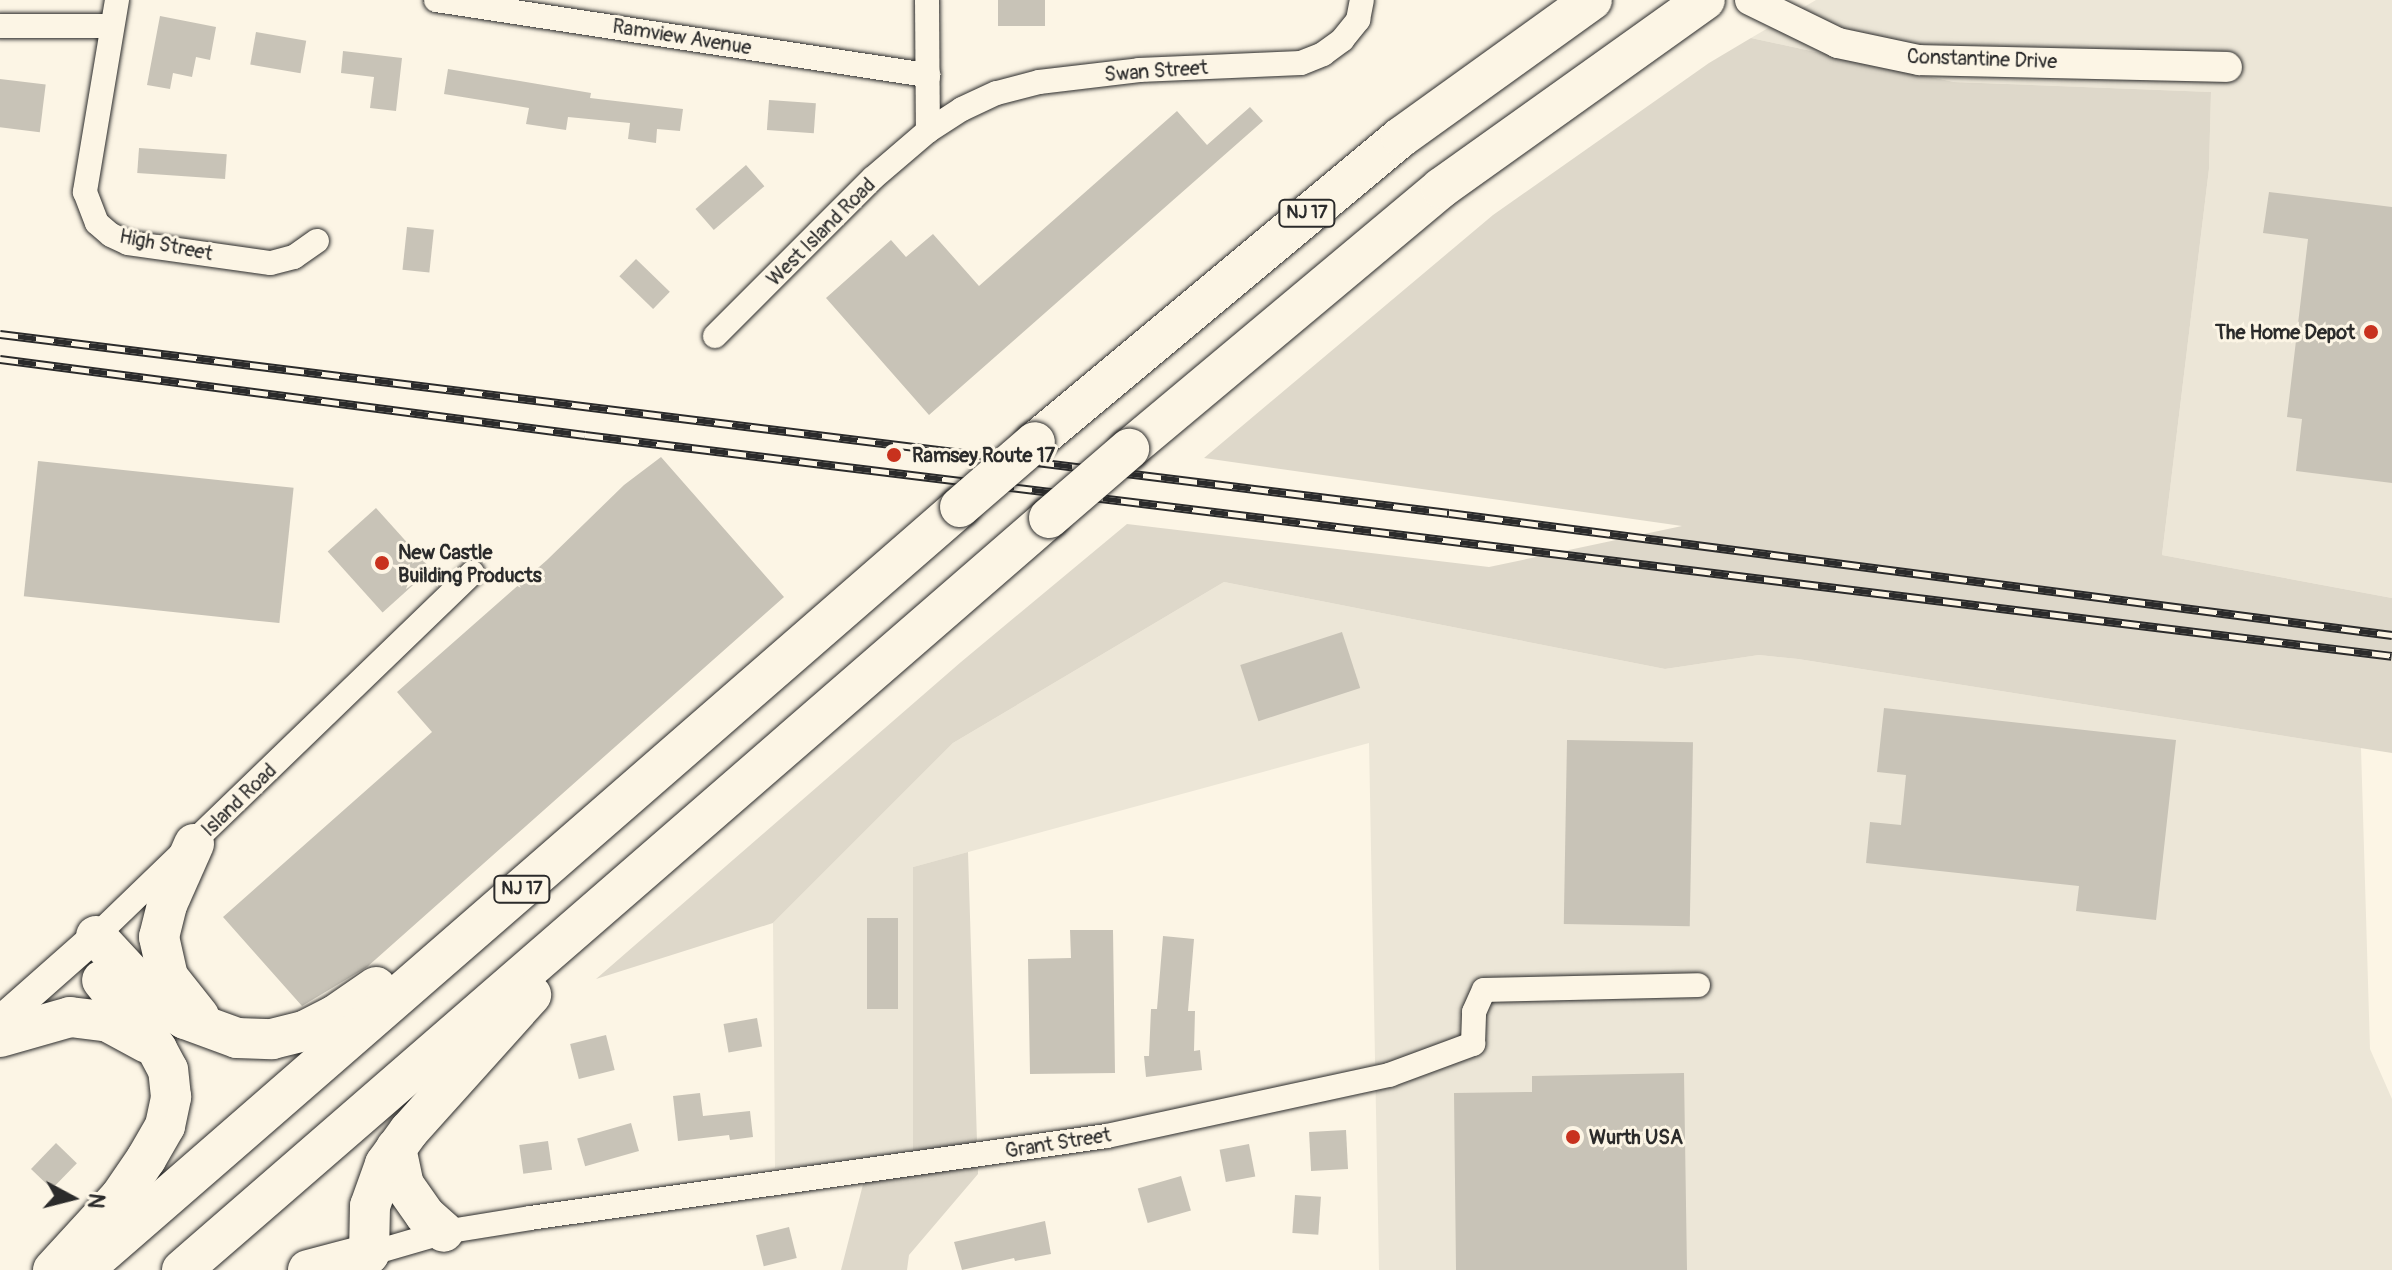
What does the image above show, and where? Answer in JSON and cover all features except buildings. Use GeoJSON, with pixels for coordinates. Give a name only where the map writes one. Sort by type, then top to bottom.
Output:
{"type":"FeatureCollection","features":[{"type":"Feature","properties":{"kind":"highway"},"geometry":{"type":"LineString","coordinates":[[1499,66],[1555,0]]}},
{"type":"Feature","properties":{"kind":"highway","name":"NJ 17"},"geometry":{"type":"LineString","coordinates":[[83,1270],[1035,442],[1367,164],[1592,0]]}},
{"type":"Feature","properties":{"kind":"highway"},"geometry":{"type":"LineString","coordinates":[[182,1270],[1129,449],[1441,188],[1705,0]]}},
{"type":"Feature","properties":{"kind":"highway"},"geometry":{"type":"LineString","coordinates":[[194,844],[163,916],[160,950],[175,989],[221,1033]]}},
{"type":"Feature","properties":{"kind":"highway"},"geometry":{"type":"LineString","coordinates":[[308,1270],[371,1262],[370,1206],[379,1176],[396,1148],[670,846]]}},
{"type":"Feature","properties":{"kind":"highway"},"geometry":{"type":"LineString","coordinates":[[87,944],[158,1003],[185,1019],[221,1033],[272,1039],[319,1025],[561,855]]}},
{"type":"Feature","properties":{"kind":"highway"},"geometry":{"type":"LineString","coordinates":[[53,1270],[120,1197],[165,1126],[171,1097],[168,1070],[157,1049],[87,944]]}},
{"type":"Feature","properties":{"kind":"highway"},"geometry":{"type":"LineString","coordinates":[[0,1037],[53,1019],[95,1019],[118,1027],[157,1049]]}},
{"type":"Feature","properties":{"kind":"highway"},"geometry":{"type":"LineString","coordinates":[[396,1148],[404,1185],[425,1215],[444,1232]]}},
{"type":"Feature","properties":{"kind":"street","name":"High Street"},"geometry":{"type":"LineString","coordinates":[[117,0],[85,192],[97,223],[111,235],[128,243],[271,263],[294,257],[317,241]]}},
{"type":"Feature","properties":{"kind":"street","name":"Ramview Avenue"},"geometry":{"type":"LineString","coordinates":[[436,0],[928,75]]}},
{"type":"Feature","properties":{"kind":"street"},"geometry":{"type":"LineString","coordinates":[[927,0],[928,131]]}},
{"type":"Feature","properties":{"kind":"street","name":"Swan Street"},"geometry":{"type":"LineString","coordinates":[[928,131],[997,93],[1039,82],[1139,70],[1301,63],[1323,54],[1342,40],[1358,20],[1362,0]]}},
{"type":"Feature","properties":{"kind":"street","name":"Constantine Drive"},"geometry":{"type":"LineString","coordinates":[[1750,0],[1838,43],[1919,60],[2227,67]]}},
{"type":"Feature","properties":{"kind":"street"},"geometry":{"type":"LineString","coordinates":[[0,26],[112,26]]}},
{"type":"Feature","properties":{"kind":"street","name":"West Island Road"},"geometry":{"type":"LineString","coordinates":[[715,336],[873,178],[928,131]]}},
{"type":"Feature","properties":{"kind":"street","name":"Island Road"},"geometry":{"type":"LineString","coordinates":[[0,1021],[194,844],[472,573]]}},
{"type":"Feature","properties":{"kind":"street","name":"Grant Street"},"geometry":{"type":"LineString","coordinates":[[371,1262],[444,1232],[1107,1136],[1389,1075],[1473,1044],[1474,1012],[1484,990],[1698,985]]}},
{"type":"Feature","properties":{"kind":"shaded area"},"geometry":{"type":"Polygon","coordinates":[[[1816,0],[2392,0],[2392,598],[2162,555],[2209,169],[2211,92],[1954,82],[1751,38],[1816,0]]]}},
{"type":"Feature","properties":{"kind":"shaded area"},"geometry":{"type":"Polygon","coordinates":[[[1751,38],[1954,82],[2211,92],[2209,169],[2162,555],[2392,598],[2392,753],[1798,659],[1759,655],[1665,669],[1224,582],[953,743],[773,923],[596,979],[961,662],[1127,524],[1489,567],[1682,526],[1204,458],[1493,215],[1709,63],[1751,38]]]}},
{"type":"Feature","properties":{"kind":"shaded area"},"geometry":{"type":"Polygon","coordinates":[[[1224,582],[1665,669],[1759,655],[1798,659],[2361,748],[2370,1049],[2392,1099],[2392,1270],[1379,1270],[1369,743],[913,867],[913,1157],[775,1168],[773,923],[953,743],[1224,582]]]}},
{"type":"Feature","properties":{"kind":"shaded area"},"geometry":{"type":"Polygon","coordinates":[[[968,852],[978,1174],[909,1255],[907,1270],[841,1270],[869,1161],[913,1157],[913,867],[968,852]]]}},
{"type":"Feature","properties":{"kind":"railway"},"geometry":{"type":"LineString","coordinates":[[0,334],[1449,513],[2392,635]]}},
{"type":"Feature","properties":{"kind":"railway"},"geometry":{"type":"LineString","coordinates":[[0,359],[585,435],[2392,656]]}},
{"type":"Feature","properties":{"kind":"place","name":"The Home Depot"},"geometry":{"type":"Point","coordinates":[2371,332]}},
{"type":"Feature","properties":{"kind":"place","name":"Ramsey Route 17"},"geometry":{"type":"Point","coordinates":[894,455]}},
{"type":"Feature","properties":{"kind":"place","name":"New Castle Building Products"},"geometry":{"type":"Point","coordinates":[382,563]}},
{"type":"Feature","properties":{"kind":"place","name":"Wurth USA"},"geometry":{"type":"Point","coordinates":[1573,1137]}}]}
